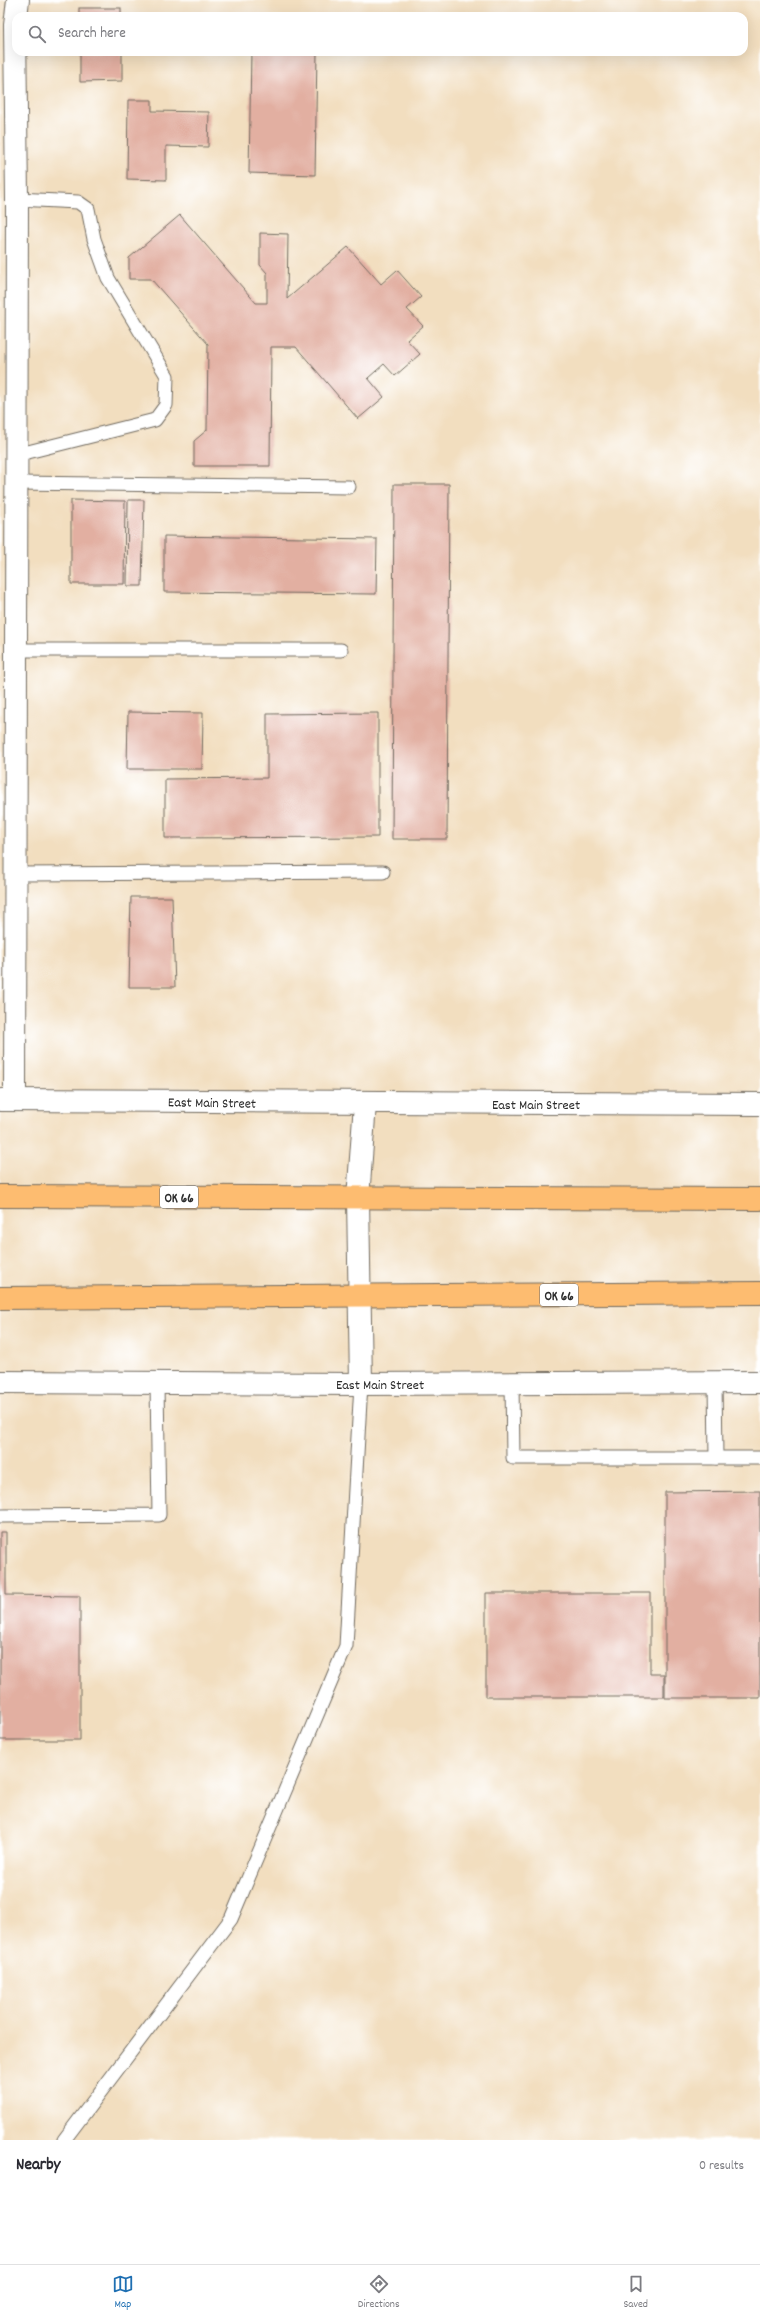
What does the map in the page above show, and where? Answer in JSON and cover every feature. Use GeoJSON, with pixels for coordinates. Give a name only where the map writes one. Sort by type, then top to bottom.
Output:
{"type":"FeatureCollection","features":[{"type":"Feature","properties":{"kind":"highway","name":"OK 66"},"geometry":{"type":"LineString","coordinates":[[0,1196],[760,1199]]}},
{"type":"Feature","properties":{"kind":"highway","name":"OK 66"},"geometry":{"type":"LineString","coordinates":[[0,1298],[358,1297],[760,1293]]}},
{"type":"Feature","properties":{"kind":"street"},"geometry":{"type":"LineString","coordinates":[[17,12],[18,0]]}},
{"type":"Feature","properties":{"kind":"street"},"geometry":{"type":"LineString","coordinates":[[7,1100],[17,874],[16,455],[8,392],[17,199],[15,56]]}},
{"type":"Feature","properties":{"kind":"street","name":"East Main Street"},"geometry":{"type":"LineString","coordinates":[[7,1100],[365,1104],[760,1104]]}},
{"type":"Feature","properties":{"kind":"street"},"geometry":{"type":"LineString","coordinates":[[361,1384],[358,1297],[358,1198],[365,1104]]}},
{"type":"Feature","properties":{"kind":"street","name":"East Main Street"},"geometry":{"type":"LineString","coordinates":[[0,1382],[157,1384],[760,1382]]}},
{"type":"Feature","properties":{"kind":"lane"},"geometry":{"type":"LineString","coordinates":[[16,455],[155,420],[166,405],[167,376],[108,278],[94,238],[88,209],[78,202],[17,199]]}},
{"type":"Feature","properties":{"kind":"lane"},"geometry":{"type":"LineString","coordinates":[[16,483],[349,487]]}},
{"type":"Feature","properties":{"kind":"lane"},"geometry":{"type":"LineString","coordinates":[[17,650],[341,650]]}},
{"type":"Feature","properties":{"kind":"lane"},"geometry":{"type":"LineString","coordinates":[[17,874],[383,872]]}},
{"type":"Feature","properties":{"kind":"lane"},"geometry":{"type":"LineString","coordinates":[[512,1382],[513,1458],[760,1458]]}},
{"type":"Feature","properties":{"kind":"lane"},"geometry":{"type":"LineString","coordinates":[[715,1382],[716,1458]]}},
{"type":"Feature","properties":{"kind":"lane"},"geometry":{"type":"LineString","coordinates":[[0,1516],[159,1515],[157,1384]]}},
{"type":"Feature","properties":{"kind":"lane"},"geometry":{"type":"LineString","coordinates":[[64,2140],[231,1919],[346,1646],[361,1384]]}},
{"type":"Feature","properties":{"kind":"building"},"geometry":{"type":"Polygon","coordinates":[[[79,8],[121,8],[121,12],[79,12],[79,8]]]}},
{"type":"Feature","properties":{"kind":"building"},"geometry":{"type":"Polygon","coordinates":[[[80,56],[122,56],[122,81],[80,82],[80,56]]]}},
{"type":"Feature","properties":{"kind":"building"},"geometry":{"type":"Polygon","coordinates":[[[251,56],[317,56],[315,175],[249,173],[251,56]]]}},
{"type":"Feature","properties":{"kind":"building"},"geometry":{"type":"Polygon","coordinates":[[[128,100],[152,100],[152,111],[209,112],[208,147],[166,146],[166,180],[127,179],[128,100]]]}},
{"type":"Feature","properties":{"kind":"building"},"geometry":{"type":"Polygon","coordinates":[[[180,215],[256,303],[267,303],[267,273],[260,265],[260,233],[288,234],[287,299],[348,247],[381,284],[397,270],[421,297],[407,309],[423,326],[407,340],[420,354],[395,376],[384,364],[368,378],[384,397],[358,419],[296,347],[271,347],[270,466],[194,466],[194,441],[207,430],[208,344],[151,279],[129,279],[129,258],[180,215]]]}},
{"type":"Feature","properties":{"kind":"building"},"geometry":{"type":"Polygon","coordinates":[[[394,484],[449,484],[447,839],[392,839],[394,484]]]}},
{"type":"Feature","properties":{"kind":"building"},"geometry":{"type":"Polygon","coordinates":[[[71,500],[125,501],[124,584],[71,584],[71,500]]]}},
{"type":"Feature","properties":{"kind":"building"},"geometry":{"type":"Polygon","coordinates":[[[128,500],[144,500],[142,586],[127,586],[128,500]]]}},
{"type":"Feature","properties":{"kind":"building"},"geometry":{"type":"Polygon","coordinates":[[[164,536],[377,539],[376,594],[164,592],[164,536]]]}},
{"type":"Feature","properties":{"kind":"building"},"geometry":{"type":"Polygon","coordinates":[[[128,712],[203,713],[202,769],[127,769],[128,712]]]}},
{"type":"Feature","properties":{"kind":"building"},"geometry":{"type":"Polygon","coordinates":[[[378,713],[378,837],[165,838],[165,779],[267,778],[267,714],[378,713]]]}},
{"type":"Feature","properties":{"kind":"building"},"geometry":{"type":"Polygon","coordinates":[[[131,897],[172,897],[175,987],[129,987],[131,897]]]}},
{"type":"Feature","properties":{"kind":"building"},"geometry":{"type":"Polygon","coordinates":[[[760,1491],[760,1698],[665,1698],[665,1492],[760,1491]]]}},
{"type":"Feature","properties":{"kind":"building"},"geometry":{"type":"Polygon","coordinates":[[[0,1532],[6,1532],[6,1595],[80,1596],[80,1740],[0,1740],[0,1532]]]}},
{"type":"Feature","properties":{"kind":"building"},"geometry":{"type":"Polygon","coordinates":[[[486,1593],[650,1593],[650,1674],[664,1674],[664,1697],[486,1697],[486,1593]]]}}]}
